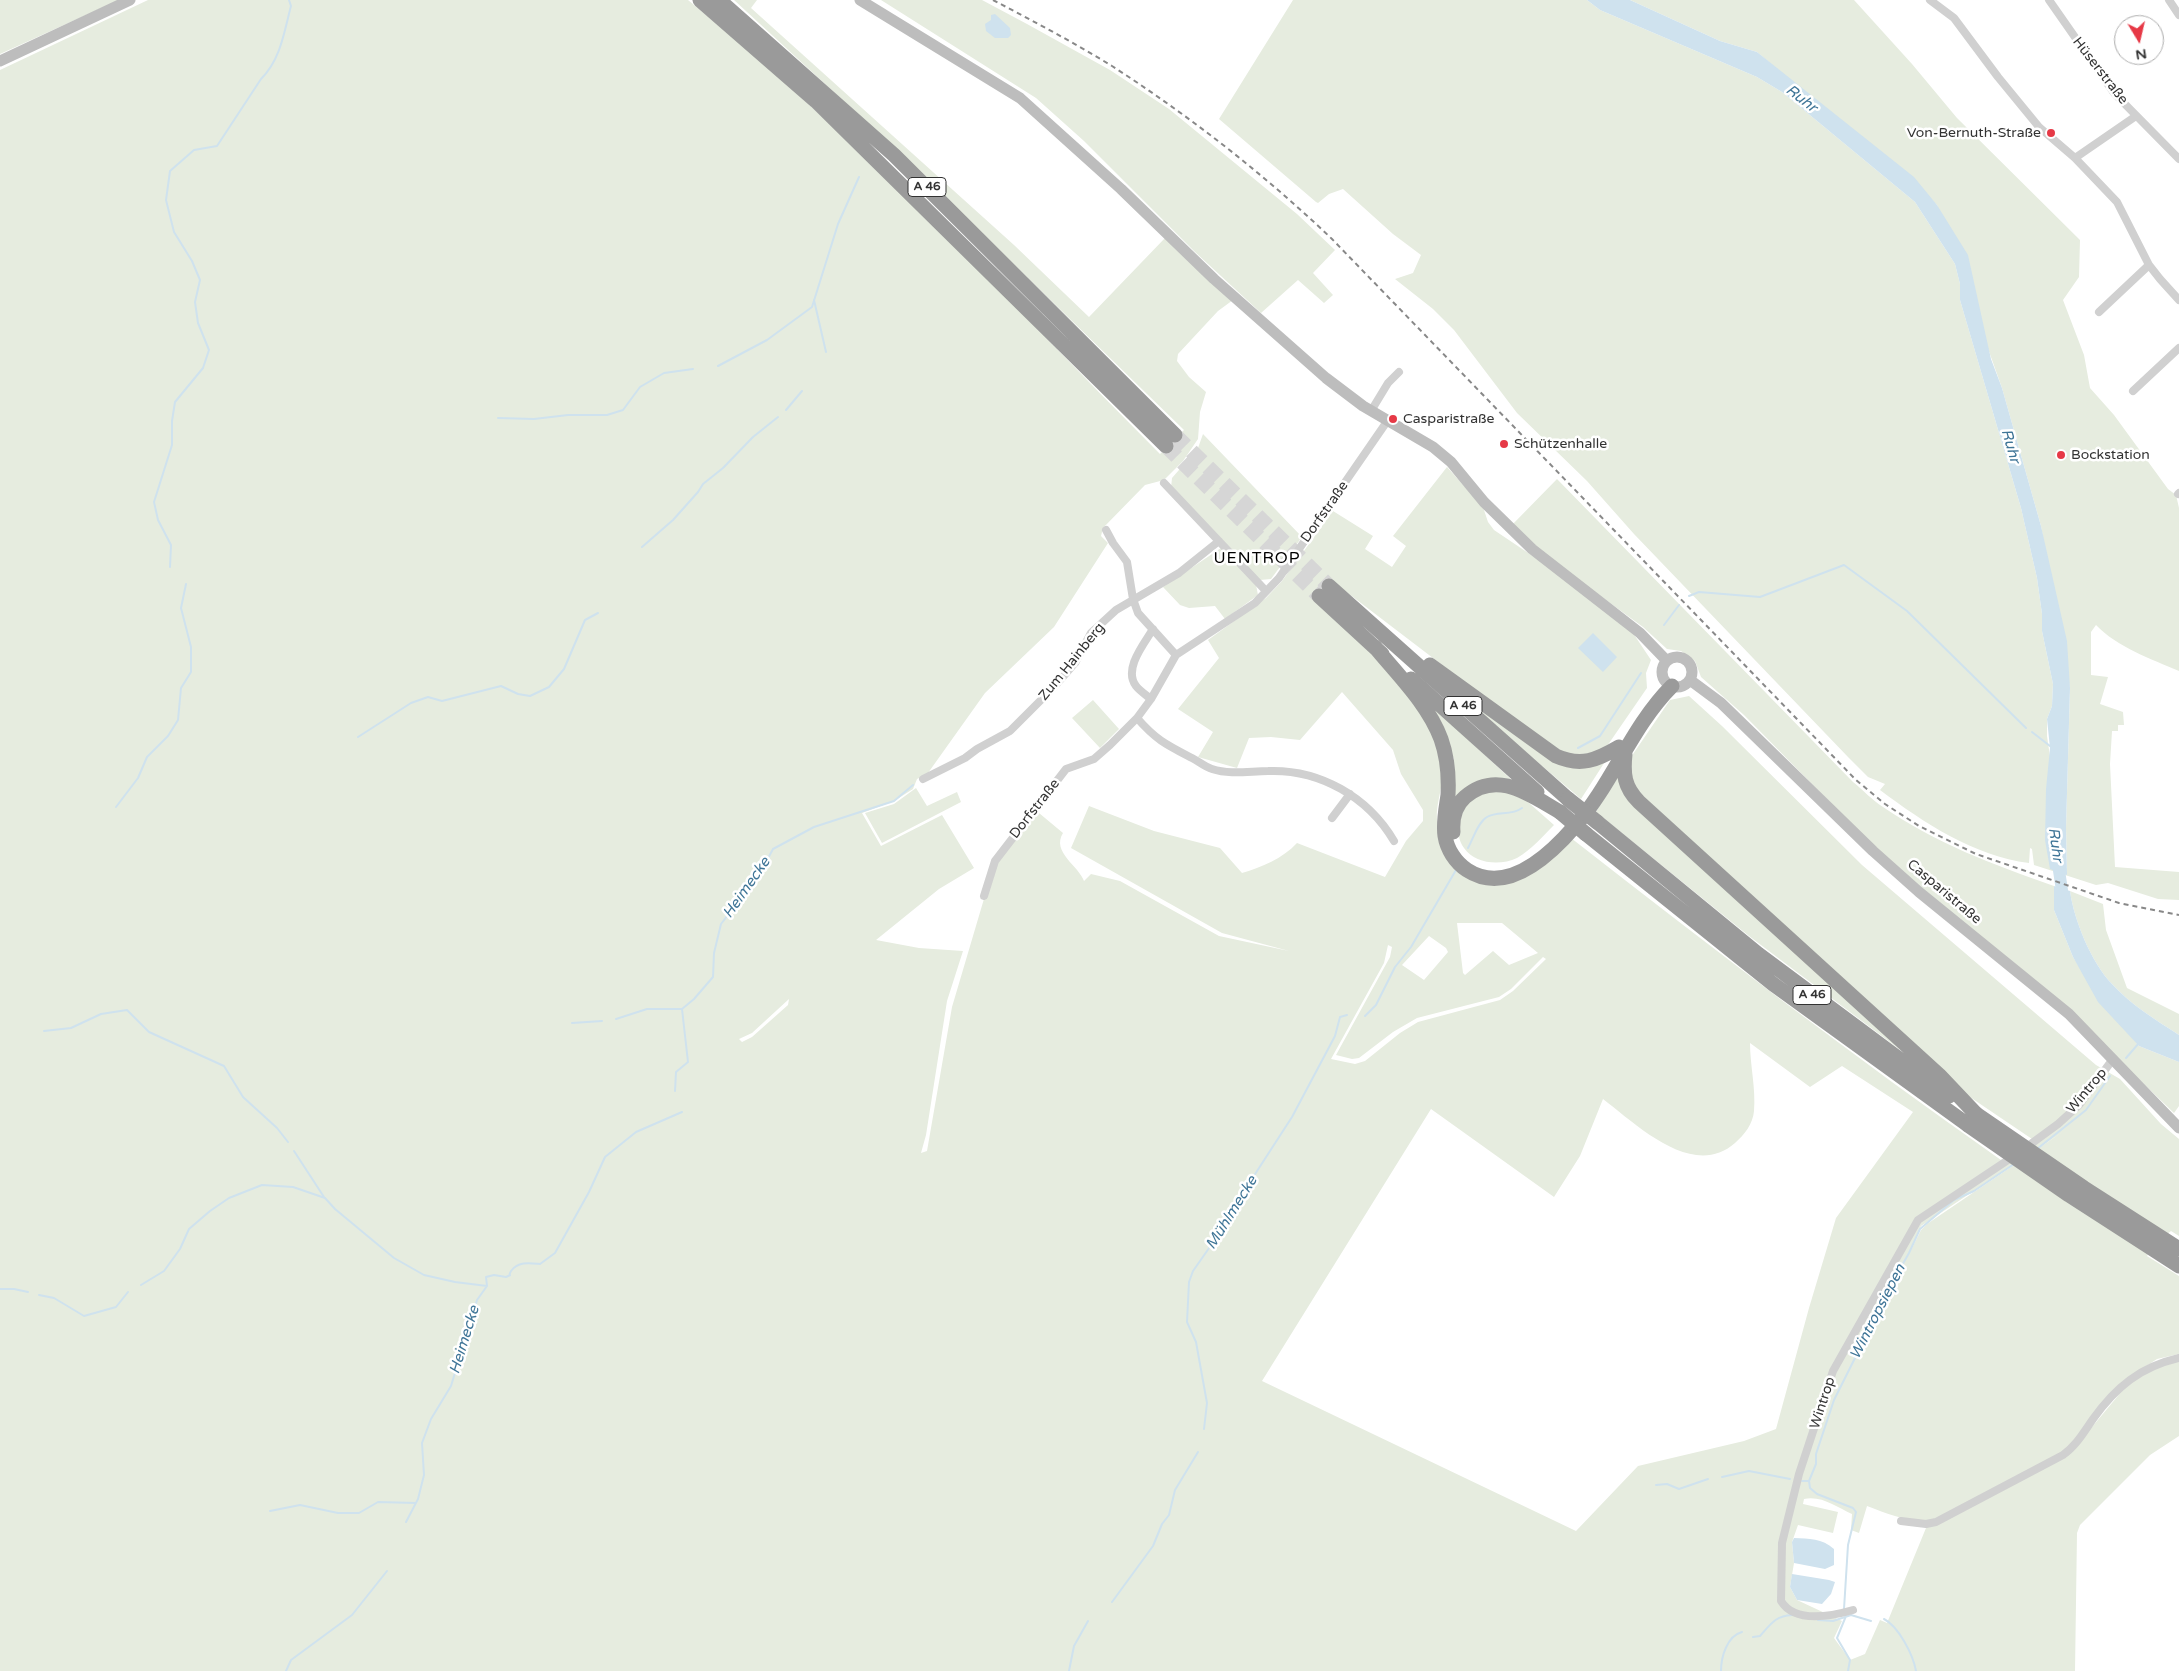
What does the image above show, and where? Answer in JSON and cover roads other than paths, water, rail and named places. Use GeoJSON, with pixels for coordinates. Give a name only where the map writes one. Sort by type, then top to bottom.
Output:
{"type":"FeatureCollection","features":[{"type":"Feature","properties":{"kind":"highway","name":"A 46"},"geometry":{"type":"LineString","coordinates":[[700,0],[816,101],[1171,440],[894,154],[719,0]]}},
{"type":"Feature","properties":{"kind":"highway","name":"A 46"},"geometry":{"type":"LineString","coordinates":[[2179,1248],[1972,1120],[1772,984],[1586,834],[1564,805],[1358,614],[1324,591],[1374,647],[1564,805],[1597,822],[1758,954],[1898,1059],[1972,1120],[2069,1196],[2179,1266]]}},
{"type":"Feature","properties":{"kind":"highway"},"geometry":{"type":"LineString","coordinates":[[1358,614],[1556,756],[1572,762],[1590,762],[1622,749]]}},
{"type":"Feature","properties":{"kind":"highway"},"geometry":{"type":"LineString","coordinates":[[1374,647],[1422,704],[1436,728],[1447,767],[1448,796],[1444,821],[1446,842],[1457,862],[1476,875],[1493,878],[1511,876],[1521,872],[1549,852],[1575,826],[1600,793],[1622,749]]}},
{"type":"Feature","properties":{"kind":"highway"},"geometry":{"type":"LineString","coordinates":[[1564,805],[1504,784],[1486,785],[1470,793],[1457,808],[1453,825],[1455,841],[1460,852],[1468,861],[1486,870],[1502,870],[1522,862],[1546,843],[1572,816],[1598,783],[1668,683]]}},
{"type":"Feature","properties":{"kind":"highway"},"geometry":{"type":"LineString","coordinates":[[1622,749],[1625,782],[1638,802],[1939,1074],[1972,1120]]}},
{"type":"Feature","properties":{"kind":"main road"},"geometry":{"type":"LineString","coordinates":[[0,61],[130,0]]}},
{"type":"Feature","properties":{"kind":"main road"},"geometry":{"type":"LineString","coordinates":[[860,0],[1020,98],[1121,189],[1234,296],[1339,389],[1371,411],[1433,447],[1451,462],[1490,508],[1532,549],[1640,633],[1666,661]]}},
{"type":"Feature","properties":{"kind":"main road"},"geometry":{"type":"LineString","coordinates":[[1677,656],[1689,661],[1692,667],[1690,680],[1681,686],[1668,683],[1662,669],[1666,661],[1677,656]]}},
{"type":"Feature","properties":{"kind":"main road","name":"Casparistraße"},"geometry":{"type":"LineString","coordinates":[[1690,680],[1722,703],[1905,881],[2051,999],[2179,1128]]}},
{"type":"Feature","properties":{"kind":"street"},"geometry":{"type":"LineString","coordinates":[[1930,0],[1954,18],[2040,127],[2075,158],[2117,202],[2149,265],[2179,300]]}},
{"type":"Feature","properties":{"kind":"street","name":"Hüserstraße"},"geometry":{"type":"LineString","coordinates":[[2049,0],[2114,93],[2179,159]]}},
{"type":"Feature","properties":{"kind":"street"},"geometry":{"type":"LineString","coordinates":[[2169,0],[2179,15]]}},
{"type":"Feature","properties":{"kind":"street"},"geometry":{"type":"LineString","coordinates":[[2075,158],[2136,116]]}},
{"type":"Feature","properties":{"kind":"street"},"geometry":{"type":"LineString","coordinates":[[2100,312],[2149,265]]}},
{"type":"Feature","properties":{"kind":"street"},"geometry":{"type":"LineString","coordinates":[[2133,391],[2179,348]]}},
{"type":"Feature","properties":{"kind":"street"},"geometry":{"type":"LineString","coordinates":[[1371,411],[1388,383],[1399,372]]}},
{"type":"Feature","properties":{"kind":"street","name":"Dorfstraße"},"geometry":{"type":"LineString","coordinates":[[984,896],[995,861],[1066,769],[1094,759],[1137,718],[1151,699],[1176,655],[1255,603],[1279,578],[1388,420]]}},
{"type":"Feature","properties":{"kind":"street"},"geometry":{"type":"LineString","coordinates":[[1164,484],[1266,591]]}},
{"type":"Feature","properties":{"kind":"street"},"geometry":{"type":"LineString","coordinates":[[1106,530],[1127,562],[1133,599],[1138,613],[1176,655]]}},
{"type":"Feature","properties":{"kind":"street","name":"Zum Hainberg"},"geometry":{"type":"LineString","coordinates":[[923,779],[965,758],[977,749],[1010,731],[1075,663],[1091,633],[1116,610],[1179,573],[1219,541]]}},
{"type":"Feature","properties":{"kind":"street"},"geometry":{"type":"LineString","coordinates":[[1151,699],[1135,684],[1131,671],[1135,659],[1152,629]]}},
{"type":"Feature","properties":{"kind":"street"},"geometry":{"type":"LineString","coordinates":[[1137,718],[1158,740],[1212,769],[1242,773],[1267,770],[1294,772],[1331,782],[1370,810],[1386,828],[1394,842]]}},
{"type":"Feature","properties":{"kind":"street"},"geometry":{"type":"LineString","coordinates":[[1332,818],[1350,794]]}},
{"type":"Feature","properties":{"kind":"street","name":"Wintrop"},"geometry":{"type":"LineString","coordinates":[[1853,1610],[1817,1617],[1805,1615],[1785,1607],[1781,1601],[1782,1544],[1799,1474],[1833,1371],[1918,1220],[2036,1141],[2058,1124],[2079,1105],[2113,1060]]}},
{"type":"Feature","properties":{"kind":"street"},"geometry":{"type":"LineString","coordinates":[[1901,1521],[1926,1524],[1936,1522],[2063,1455],[2072,1448],[2100,1410],[2124,1384],[2152,1365],[2179,1358]]}},
{"type":"Feature","properties":{"kind":"water"},"geometry":{"type":"Polygon","coordinates":[[[1587,0],[1630,0],[1720,41],[1757,52],[1914,177],[1937,205],[1968,255],[1991,359],[2002,388],[2041,526],[2067,641],[2070,688],[2066,828],[2067,875],[2050,869],[2045,840],[2046,789],[2050,748],[2047,719],[2052,706],[2053,684],[2042,631],[2042,614],[2037,578],[2021,508],[1960,300],[1960,284],[1955,264],[1915,202],[1782,92],[1757,77],[1600,10],[1587,0]]]}},
{"type":"Feature","properties":{"kind":"water"},"geometry":{"type":"Polygon","coordinates":[[[995,14],[1010,28],[1011,35],[1008,38],[995,38],[986,31],[985,24],[991,20],[991,15],[995,14]]]}},
{"type":"Feature","properties":{"kind":"water"},"geometry":{"type":"Polygon","coordinates":[[[1593,633],[1617,657],[1603,672],[1578,648],[1593,633]]]}},
{"type":"Feature","properties":{"kind":"water"},"geometry":{"type":"Polygon","coordinates":[[[2054,886],[2070,891],[2075,915],[2085,940],[2104,975],[2119,992],[2135,1005],[2179,1035],[2179,1062],[2139,1046],[2098,1002],[2073,957],[2054,910],[2054,886]]]}},
{"type":"Feature","properties":{"kind":"water"},"geometry":{"type":"Polygon","coordinates":[[[1794,1538],[1815,1540],[1829,1545],[1834,1549],[1834,1565],[1825,1569],[1794,1563],[1792,1542],[1794,1538]]]}},
{"type":"Feature","properties":{"kind":"water"},"geometry":{"type":"Polygon","coordinates":[[[1792,1574],[1835,1582],[1831,1594],[1822,1604],[1797,1600],[1790,1587],[1792,1574]]]}},
{"type":"Feature","properties":{"kind":"waterway"},"geometry":{"type":"LineString","coordinates":[[170,567],[171,545],[158,520],[154,502],[172,445],[172,421],[175,402],[203,368],[209,350],[198,323],[195,302],[200,280],[192,261],[174,232],[166,200],[170,171],[194,150],[217,146],[273,63],[281,45],[286,26],[291,6],[289,0]]}},
{"type":"Feature","properties":{"kind":"waterway"},"geometry":{"type":"LineString","coordinates":[[718,366],[767,340],[812,307],[838,224],[859,177]]}},
{"type":"Feature","properties":{"kind":"waterway"},"geometry":{"type":"LineString","coordinates":[[814,300],[826,352]]}},
{"type":"Feature","properties":{"kind":"waterway"},"geometry":{"type":"LineString","coordinates":[[498,418],[534,419],[568,415],[607,415],[623,410],[640,387],[664,373],[693,369]]}},
{"type":"Feature","properties":{"kind":"waterway"},"geometry":{"type":"LineString","coordinates":[[786,410],[802,391]]}},
{"type":"Feature","properties":{"kind":"waterway"},"geometry":{"type":"LineString","coordinates":[[642,547],[673,520],[703,484],[723,468],[753,437],[778,417]]}},
{"type":"Feature","properties":{"kind":"waterway"},"geometry":{"type":"LineString","coordinates":[[1689,596],[1699,592],[1760,597],[1844,565],[1907,611],[2026,728]]}},
{"type":"Feature","properties":{"kind":"waterway"},"geometry":{"type":"LineString","coordinates":[[116,807],[138,778],[147,757],[168,736],[178,720],[181,688],[191,672],[191,647],[181,608],[186,584]]}},
{"type":"Feature","properties":{"kind":"waterway","name":"Mühlmecke"},"geometry":{"type":"LineString","coordinates":[[1664,625],[1679,605]]}},
{"type":"Feature","properties":{"kind":"waterway"},"geometry":{"type":"LineString","coordinates":[[358,737],[411,703],[428,697],[442,701],[501,686],[518,694],[530,696],[549,687],[564,669],[585,620],[598,613]]}},
{"type":"Feature","properties":{"kind":"waterway","name":"Mühlmecke"},"geometry":{"type":"LineString","coordinates":[[1578,748],[1600,736],[1641,673]]}},
{"type":"Feature","properties":{"kind":"waterway"},"geometry":{"type":"LineString","coordinates":[[2032,732],[2050,746]]}},
{"type":"Feature","properties":{"kind":"waterway","name":"Heimecke"},"geometry":{"type":"LineString","coordinates":[[675,1091],[676,1072],[688,1062],[682,1009],[694,999],[713,977],[714,953],[721,924],[760,873],[773,849],[814,827],[894,801],[913,785]]}},
{"type":"Feature","properties":{"kind":"waterway","name":"Mühlmecke"},"geometry":{"type":"LineString","coordinates":[[1468,848],[1484,819],[1491,815],[1513,812],[1522,808]]}},
{"type":"Feature","properties":{"kind":"waterway","name":"Ruhr"},"geometry":{"type":"LineString","coordinates":[[2057,857],[2064,904]]}},
{"type":"Feature","properties":{"kind":"waterway","name":"Mühlmecke"},"geometry":{"type":"LineString","coordinates":[[1365,1016],[1376,1005],[1395,967],[1411,947],[1456,870]]}},
{"type":"Feature","properties":{"kind":"waterway","name":"Heimecke"},"geometry":{"type":"LineString","coordinates":[[616,1019],[647,1009],[682,1009]]}},
{"type":"Feature","properties":{"kind":"waterway"},"geometry":{"type":"LineString","coordinates":[[44,1031],[71,1028],[101,1014],[127,1010],[149,1032],[224,1066],[243,1097],[277,1128],[288,1142]]}},
{"type":"Feature","properties":{"kind":"waterway","name":"Mühlmecke"},"geometry":{"type":"LineString","coordinates":[[1204,1429],[1207,1403],[1196,1342],[1187,1322],[1189,1282],[1193,1271],[1292,1117],[1335,1036],[1340,1017],[1347,1015]]}},
{"type":"Feature","properties":{"kind":"waterway","name":"Heimecke"},"geometry":{"type":"LineString","coordinates":[[572,1023],[602,1021]]}},
{"type":"Feature","properties":{"kind":"waterway"},"geometry":{"type":"LineString","coordinates":[[2126,1058],[2139,1043]]}},
{"type":"Feature","properties":{"kind":"waterway","name":"Wintropsiepen"},"geometry":{"type":"LineString","coordinates":[[2037,1149],[2086,1110],[2110,1076]]}},
{"type":"Feature","properties":{"kind":"waterway","name":"Heimecke"},"geometry":{"type":"LineString","coordinates":[[406,1522],[418,1499],[424,1475],[422,1443],[431,1419],[451,1386],[477,1300],[487,1286],[486,1277],[494,1275],[506,1277],[517,1266],[524,1263],[540,1264],[555,1253],[589,1192],[605,1157],[636,1132],[682,1112]]}},
{"type":"Feature","properties":{"kind":"waterway"},"geometry":{"type":"LineString","coordinates":[[294,1151],[324,1197]]}},
{"type":"Feature","properties":{"kind":"waterway","name":"Wintropsiepen"},"geometry":{"type":"LineString","coordinates":[[1844,1609],[1848,1545],[1856,1512],[1853,1508],[1817,1494],[1810,1488],[1809,1481],[1816,1464],[1816,1454],[1834,1400],[1878,1308],[1909,1253],[1920,1229],[1954,1200],[1974,1191],[2014,1164]]}},
{"type":"Feature","properties":{"kind":"waterway"},"geometry":{"type":"LineString","coordinates":[[141,1285],[164,1271],[180,1249],[189,1229],[210,1211],[229,1198],[262,1185],[293,1187],[325,1198],[335,1209],[394,1258],[424,1275],[455,1282],[487,1286]]}},
{"type":"Feature","properties":{"kind":"waterway"},"geometry":{"type":"LineString","coordinates":[[0,1289],[28,1292]]}},
{"type":"Feature","properties":{"kind":"waterway"},"geometry":{"type":"LineString","coordinates":[[39,1295],[54,1298],[84,1316],[116,1307],[128,1292]]}},
{"type":"Feature","properties":{"kind":"waterway","name":"Mühlmecke"},"geometry":{"type":"LineString","coordinates":[[1112,1602],[1153,1546],[1162,1524],[1169,1515],[1175,1490],[1198,1452]]}},
{"type":"Feature","properties":{"kind":"waterway"},"geometry":{"type":"LineString","coordinates":[[1722,1477],[1749,1471],[1790,1479]]}},
{"type":"Feature","properties":{"kind":"waterway"},"geometry":{"type":"LineString","coordinates":[[1656,1485],[1667,1484],[1679,1489],[1708,1479]]}},
{"type":"Feature","properties":{"kind":"waterway","name":"Wintropsiepen"},"geometry":{"type":"LineString","coordinates":[[1802,1481],[1809,1481]]}},
{"type":"Feature","properties":{"kind":"waterway"},"geometry":{"type":"LineString","coordinates":[[270,1511],[300,1505],[338,1513],[359,1513],[378,1502],[416,1503]]}},
{"type":"Feature","properties":{"kind":"waterway","name":"Heimecke"},"geometry":{"type":"LineString","coordinates":[[286,1671],[291,1660],[352,1615],[387,1571]]}},
{"type":"Feature","properties":{"kind":"waterway"},"geometry":{"type":"LineString","coordinates":[[1753,1637],[1760,1636],[1777,1619],[1792,1615]]}},
{"type":"Feature","properties":{"kind":"waterway","name":"Wintropsiepen"},"geometry":{"type":"LineString","coordinates":[[1818,1620],[1833,1621],[1851,1615],[1871,1621]]}},
{"type":"Feature","properties":{"kind":"waterway","name":"Wintropsiepen"},"geometry":{"type":"LineString","coordinates":[[1846,1616],[1837,1638],[1850,1660],[1848,1671]]}},
{"type":"Feature","properties":{"kind":"waterway"},"geometry":{"type":"LineString","coordinates":[[1884,1619],[1904,1641],[1916,1671]]}},
{"type":"Feature","properties":{"kind":"waterway","name":"Mühlmecke"},"geometry":{"type":"LineString","coordinates":[[1069,1671],[1074,1646],[1088,1621]]}},
{"type":"Feature","properties":{"kind":"waterway"},"geometry":{"type":"LineString","coordinates":[[1721,1671],[1722,1660],[1729,1642],[1742,1632]]}},
{"type":"Feature","properties":{"kind":"tunnel"},"geometry":{"type":"LineString","coordinates":[[1175,435],[1329,586]]}},
{"type":"Feature","properties":{"kind":"tunnel"},"geometry":{"type":"LineString","coordinates":[[1166,446],[1319,596]]}},
{"type":"Feature","properties":{"kind":"railway"},"geometry":{"type":"LineString","coordinates":[[993,0],[1083,49],[1141,85],[1199,126],[1307,215],[1856,780],[1885,804],[1919,826],[1976,854],[2119,903],[2179,915]]}},
{"type":"Feature","properties":{"kind":"place","name":"Von-Bernuth-Straße"},"geometry":{"type":"Point","coordinates":[2051,133]}},
{"type":"Feature","properties":{"kind":"place","name":"Casparistraße"},"geometry":{"type":"Point","coordinates":[1393,419]}},
{"type":"Feature","properties":{"kind":"place","name":"Schützenhalle"},"geometry":{"type":"Point","coordinates":[1504,444]}},
{"type":"Feature","properties":{"kind":"place","name":"Bockstation"},"geometry":{"type":"Point","coordinates":[2061,455]}},
{"type":"Feature","properties":{"kind":"district","name":"UENTROP"},"geometry":{"type":"Point","coordinates":[1257,559]}}]}
